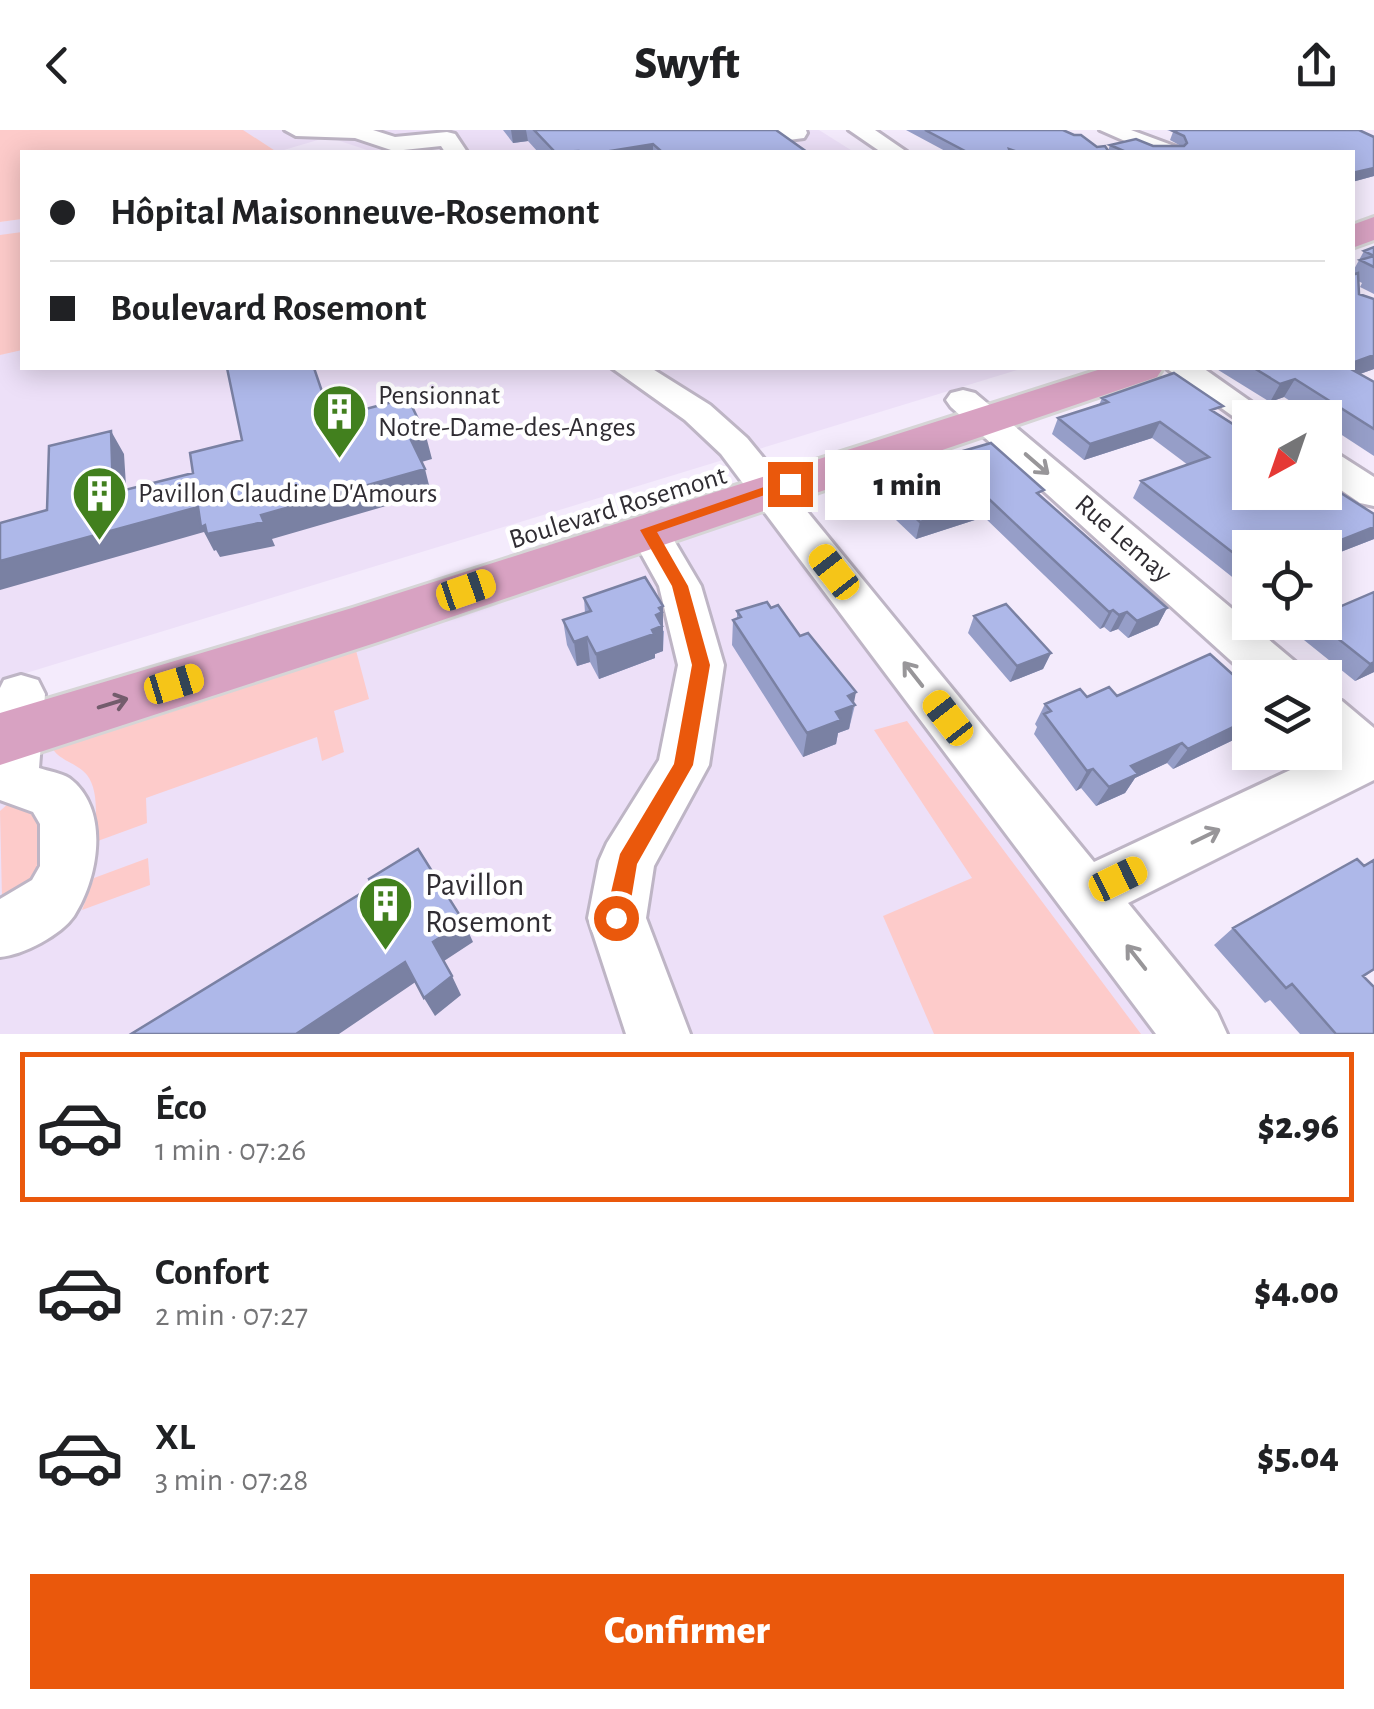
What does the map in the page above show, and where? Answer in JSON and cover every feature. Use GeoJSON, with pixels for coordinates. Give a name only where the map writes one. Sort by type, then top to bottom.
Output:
{"type":"FeatureCollection","features":[{"type":"Feature","properties":{"kind":"main road","name":"Boulevard Rosemont"},"geometry":{"type":"LineString","coordinates":[[974,410],[1058,370]]}},
{"type":"Feature","properties":{"kind":"main road","name":"Boulevard Rosemont"},"geometry":{"type":"LineString","coordinates":[[9,740],[760,479],[974,410],[1135,370]]}},
{"type":"Feature","properties":{"kind":"main road","name":"Boulevard Rosemont"},"geometry":{"type":"LineString","coordinates":[[9,740],[648,530],[760,479]]}},
{"type":"Feature","properties":{"kind":"street"},"geometry":{"type":"LineString","coordinates":[[296,130],[360,131],[394,144],[446,138],[455,150]]}},
{"type":"Feature","properties":{"kind":"street"},"geometry":{"type":"LineString","coordinates":[[765,130],[787,136],[796,134],[795,130]]}},
{"type":"Feature","properties":{"kind":"street"},"geometry":{"type":"LineString","coordinates":[[1110,130],[1165,150]]}},
{"type":"Feature","properties":{"kind":"street"},"geometry":{"type":"LineString","coordinates":[[849,131],[869,150]]}},
{"type":"Feature","properties":{"kind":"street"},"geometry":{"type":"LineString","coordinates":[[849,131],[892,150]]}},
{"type":"Feature","properties":{"kind":"street"},"geometry":{"type":"LineString","coordinates":[[631,370],[681,399],[716,426],[1196,1034]]}},
{"type":"Feature","properties":{"kind":"street"},"geometry":{"type":"LineString","coordinates":[[1185,370],[1232,401]]}},
{"type":"Feature","properties":{"kind":"street","name":"Rue Lemay"},"geometry":{"type":"LineString","coordinates":[[974,410],[1261,660]]}},
{"type":"Feature","properties":{"kind":"street"},"geometry":{"type":"LineString","coordinates":[[1342,473],[1374,494]]}},
{"type":"Feature","properties":{"kind":"street"},"geometry":{"type":"LineString","coordinates":[[648,530],[680,586],[701,665],[684,765],[627,861],[616,918],[658,1034]]}},
{"type":"Feature","properties":{"kind":"street"},"geometry":{"type":"LineString","coordinates":[[1086,894],[1373,756],[1342,730]]}},
{"type":"Feature","properties":{"kind":"street"},"geometry":{"type":"LineString","coordinates":[[0,928],[10,928],[52,900],[68,870],[67,819],[9,740]]}},
{"type":"Feature","properties":{"kind":"shaded area"},"geometry":{"type":"Polygon","coordinates":[[[0,130],[243,130],[274,150],[20,150],[20,219],[0,222],[0,130]]]}},
{"type":"Feature","properties":{"kind":"shaded area"},"geometry":{"type":"Polygon","coordinates":[[[242,130],[819,130],[851,150],[367,150],[328,137],[274,150],[242,130]]]}},
{"type":"Feature","properties":{"kind":"shaded area"},"geometry":{"type":"Polygon","coordinates":[[[20,219],[20,370],[1017,370],[0,681],[0,222],[20,219]]]}},
{"type":"Feature","properties":{"kind":"shaded area"},"geometry":{"type":"Polygon","coordinates":[[[20,232],[20,350],[0,355],[0,235],[20,232]]]}},
{"type":"Feature","properties":{"kind":"shaded area"},"geometry":{"type":"Polygon","coordinates":[[[769,490],[1194,1034],[0,1034],[0,746],[769,490]]]}},
{"type":"Feature","properties":{"kind":"shaded area"},"geometry":{"type":"Polygon","coordinates":[[[354,643],[369,699],[334,711],[344,752],[322,761],[317,737],[146,798],[147,823],[95,842],[96,807],[91,782],[82,770],[57,754],[50,743],[354,643]]]}},
{"type":"Feature","properties":{"kind":"shaded area"},"geometry":{"type":"Polygon","coordinates":[[[907,721],[1141,1034],[934,1034],[883,916],[972,878],[874,730],[907,721]]]}},
{"type":"Feature","properties":{"kind":"shaded area"},"geometry":{"type":"Polygon","coordinates":[[[9,803],[44,805],[44,851],[43,862],[31,880],[2,898],[0,811],[9,803]]]}},
{"type":"Feature","properties":{"kind":"shaded area"},"geometry":{"type":"Polygon","coordinates":[[[148,858],[150,885],[82,910],[94,878],[148,858]]]}},
{"type":"Feature","properties":{"kind":"building"},"geometry":{"type":"Polygon","coordinates":[[[534,130],[776,130],[804,150],[660,150],[653,144],[616,150],[553,150],[534,130]]]}},
{"type":"Feature","properties":{"kind":"building"},"geometry":{"type":"Polygon","coordinates":[[[925,130],[1063,130],[1108,150],[1009,149],[963,150],[925,130]]]}},
{"type":"Feature","properties":{"kind":"building"},"geometry":{"type":"Polygon","coordinates":[[[1359,130],[1374,137],[1374,168],[1355,172],[1355,150],[1121,150],[1110,145],[1136,139],[1153,146],[1184,146],[1184,136],[1173,131],[1359,130]]]}},
{"type":"Feature","properties":{"kind":"building"},"geometry":{"type":"Polygon","coordinates":[[[1374,256],[1374,267],[1360,260],[1374,256]]]}},
{"type":"Feature","properties":{"kind":"building"},"geometry":{"type":"Polygon","coordinates":[[[1358,273],[1359,294],[1374,299],[1374,355],[1355,362],[1358,273]]]}},
{"type":"Feature","properties":{"kind":"building"},"geometry":{"type":"Polygon","coordinates":[[[227,370],[315,370],[331,418],[408,398],[426,436],[411,440],[425,469],[261,515],[264,522],[207,534],[205,525],[201,527],[198,507],[0,561],[0,523],[47,510],[49,446],[111,431],[113,493],[193,473],[190,453],[242,440],[227,370]]]}},
{"type":"Feature","properties":{"kind":"building"},"geometry":{"type":"Polygon","coordinates":[[[1257,370],[1353,370],[1374,382],[1374,429],[1342,409],[1342,400],[1328,400],[1295,379],[1280,384],[1257,370]]]}},
{"type":"Feature","properties":{"kind":"building"},"geometry":{"type":"Polygon","coordinates":[[[1174,373],[1223,406],[1211,410],[1232,423],[1232,510],[1342,510],[1342,494],[1374,514],[1374,527],[1342,540],[1342,530],[1232,530],[1232,552],[1141,481],[1209,457],[1160,422],[1090,444],[1058,418],[1108,402],[1102,398],[1174,373]]]}},
{"type":"Feature","properties":{"kind":"building"},"geometry":{"type":"Polygon","coordinates":[[[991,443],[1044,490],[1037,493],[1167,608],[1137,621],[1127,612],[1109,612],[990,500],[920,522],[879,484],[960,458],[956,453],[991,443]]]}},
{"type":"Feature","properties":{"kind":"building"},"geometry":{"type":"Polygon","coordinates":[[[645,577],[663,606],[656,615],[662,626],[652,630],[654,634],[596,654],[587,637],[574,642],[563,620],[591,611],[584,598],[645,577]]]}},
{"type":"Feature","properties":{"kind":"building"},"geometry":{"type":"Polygon","coordinates":[[[1374,592],[1374,662],[1370,664],[1340,640],[1342,606],[1374,592]]]}},
{"type":"Feature","properties":{"kind":"building"},"geometry":{"type":"Polygon","coordinates":[[[767,602],[771,608],[778,605],[800,636],[808,633],[856,692],[848,696],[855,705],[836,712],[841,720],[807,733],[733,620],[741,617],[737,611],[767,602]]]}},
{"type":"Feature","properties":{"kind":"building"},"geometry":{"type":"Polygon","coordinates":[[[1006,604],[1051,653],[1017,666],[974,616],[1006,604]]]}},
{"type":"Feature","properties":{"kind":"building"},"geometry":{"type":"Polygon","coordinates":[[[1210,654],[1232,674],[1232,728],[1188,749],[1182,743],[1131,766],[1138,774],[1109,787],[1093,769],[1087,771],[1044,714],[1051,711],[1045,704],[1080,689],[1087,697],[1109,687],[1117,696],[1210,654]]]}},
{"type":"Feature","properties":{"kind":"building","name":"Pavillon Rosemont"},"geometry":{"type":"Polygon","coordinates":[[[418,849],[464,922],[433,942],[452,976],[424,998],[405,962],[296,1034],[131,1034],[373,886],[369,879],[418,849]]]}},
{"type":"Feature","properties":{"kind":"building"},"geometry":{"type":"Polygon","coordinates":[[[1357,859],[1364,866],[1374,860],[1374,969],[1363,976],[1374,987],[1374,1034],[1336,1034],[1292,984],[1286,988],[1233,928],[1357,859]]]}},
{"type":"Feature","properties":{"kind":"place","name":"Pensionnat Notre-Dame-des-Anges"},"geometry":{"type":"Point","coordinates":[339,461]}},
{"type":"Feature","properties":{"kind":"place","name":"Pavillon Claudine D'Amours"},"geometry":{"type":"Point","coordinates":[99,543]}},
{"type":"Feature","properties":{"kind":"place","name":"Pavillon Rosemont"},"geometry":{"type":"Point","coordinates":[386,952]}},
{"type":"Feature","properties":{"kind":"route"},"geometry":{"type":"LineString","coordinates":[[616,918],[627,861],[684,765],[701,665],[680,586],[648,530],[790,484]]}}]}
